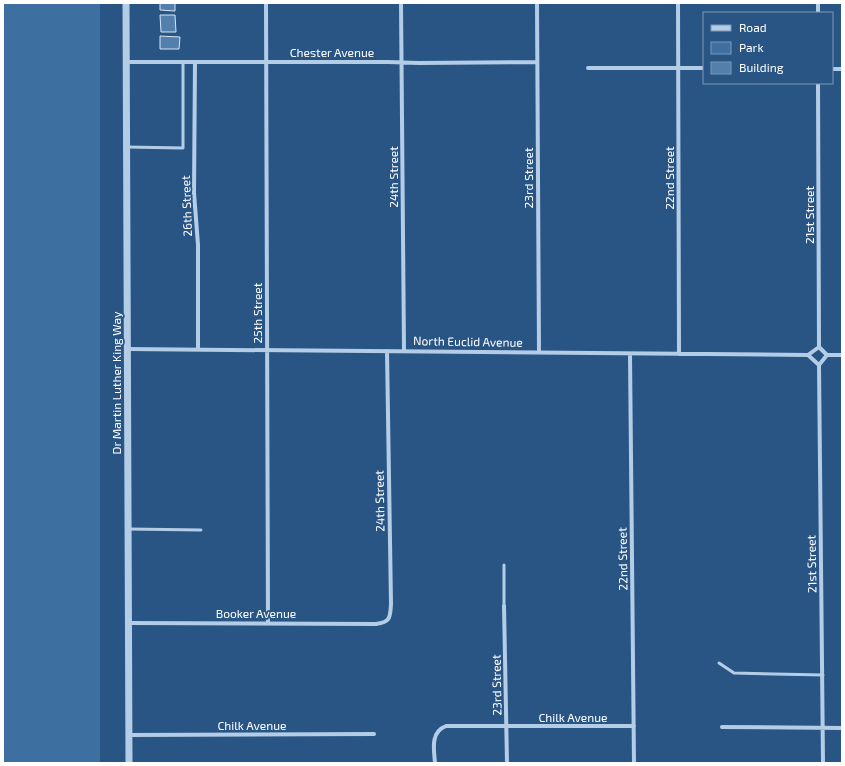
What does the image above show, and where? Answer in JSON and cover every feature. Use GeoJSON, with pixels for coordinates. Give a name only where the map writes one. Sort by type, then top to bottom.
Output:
{"type":"FeatureCollection","features":[{"type":"Feature","properties":{"kind":"street","name":"Dr Martin Luther King Way"},"geometry":{"type":"LineString","coordinates":[[126,3],[129,763]]}},
{"type":"Feature","properties":{"kind":"street","name":"25th Street"},"geometry":{"type":"LineString","coordinates":[[266,3],[268,623]]}},
{"type":"Feature","properties":{"kind":"street","name":"24th Street"},"geometry":{"type":"LineString","coordinates":[[401,3],[404,350]]}},
{"type":"Feature","properties":{"kind":"street","name":"23rd Street"},"geometry":{"type":"LineString","coordinates":[[537,3],[539,352]]}},
{"type":"Feature","properties":{"kind":"street","name":"22nd Street"},"geometry":{"type":"LineString","coordinates":[[678,3],[679,354]]}},
{"type":"Feature","properties":{"kind":"street","name":"Chester Avenue"},"geometry":{"type":"LineString","coordinates":[[126,62],[537,62]]}},
{"type":"Feature","properties":{"kind":"street","name":"26th Street"},"geometry":{"type":"LineString","coordinates":[[195,62],[194,193],[198,245],[198,349]]}},
{"type":"Feature","properties":{"kind":"street"},"geometry":{"type":"LineString","coordinates":[[588,68],[703,68]]}},
{"type":"Feature","properties":{"kind":"street","name":"21st Street"},"geometry":{"type":"LineString","coordinates":[[818,84],[819,347]]}},
{"type":"Feature","properties":{"kind":"street"},"geometry":{"type":"LineString","coordinates":[[827,355],[819,365],[808,355],[819,347],[827,355],[842,355]]}},
{"type":"Feature","properties":{"kind":"street","name":"North Euclid Avenue"},"geometry":{"type":"LineString","coordinates":[[127,349],[404,350],[630,354],[808,355]]}},
{"type":"Feature","properties":{"kind":"street","name":"24th Street"},"geometry":{"type":"LineString","coordinates":[[384,623],[390,616],[391,604],[387,351]]}},
{"type":"Feature","properties":{"kind":"street","name":"22nd Street"},"geometry":{"type":"LineString","coordinates":[[630,354],[634,763]]}},
{"type":"Feature","properties":{"kind":"street","name":"21st Street"},"geometry":{"type":"LineString","coordinates":[[819,365],[823,763]]}},
{"type":"Feature","properties":{"kind":"street","name":"23rd Street"},"geometry":{"type":"LineString","coordinates":[[504,606],[506,763]]}},
{"type":"Feature","properties":{"kind":"street","name":"Booker Avenue"},"geometry":{"type":"LineString","coordinates":[[128,623],[384,623]]}},
{"type":"Feature","properties":{"kind":"street","name":"Chilk Avenue"},"geometry":{"type":"LineString","coordinates":[[435,763],[434,738],[440,729],[446,726],[634,726]]}},
{"type":"Feature","properties":{"kind":"street"},"geometry":{"type":"LineString","coordinates":[[722,727],[842,728]]}},
{"type":"Feature","properties":{"kind":"street","name":"Chilk Avenue"},"geometry":{"type":"LineString","coordinates":[[129,735],[374,734]]}},
{"type":"Feature","properties":{"kind":"lane"},"geometry":{"type":"LineString","coordinates":[[126,147],[183,148],[183,62]]}},
{"type":"Feature","properties":{"kind":"lane"},"geometry":{"type":"LineString","coordinates":[[128,529],[201,530]]}},
{"type":"Feature","properties":{"kind":"lane"},"geometry":{"type":"LineString","coordinates":[[504,565],[504,606]]}},
{"type":"Feature","properties":{"kind":"lane"},"geometry":{"type":"LineString","coordinates":[[719,663],[734,673],[823,675]]}},
{"type":"Feature","properties":{"kind":"green space"},"geometry":{"type":"Polygon","coordinates":[[[3,3],[100,3],[100,763],[3,763],[3,3]]]}},
{"type":"Feature","properties":{"kind":"building"},"geometry":{"type":"Polygon","coordinates":[[[160,3],[175,3],[175,11],[160,10],[160,3]]]}},
{"type":"Feature","properties":{"kind":"building"},"geometry":{"type":"Polygon","coordinates":[[[160,15],[175,15],[176,32],[161,32],[160,15]]]}},
{"type":"Feature","properties":{"kind":"building"},"geometry":{"type":"Polygon","coordinates":[[[160,36],[180,37],[179,49],[160,49],[160,36]]]}}]}
